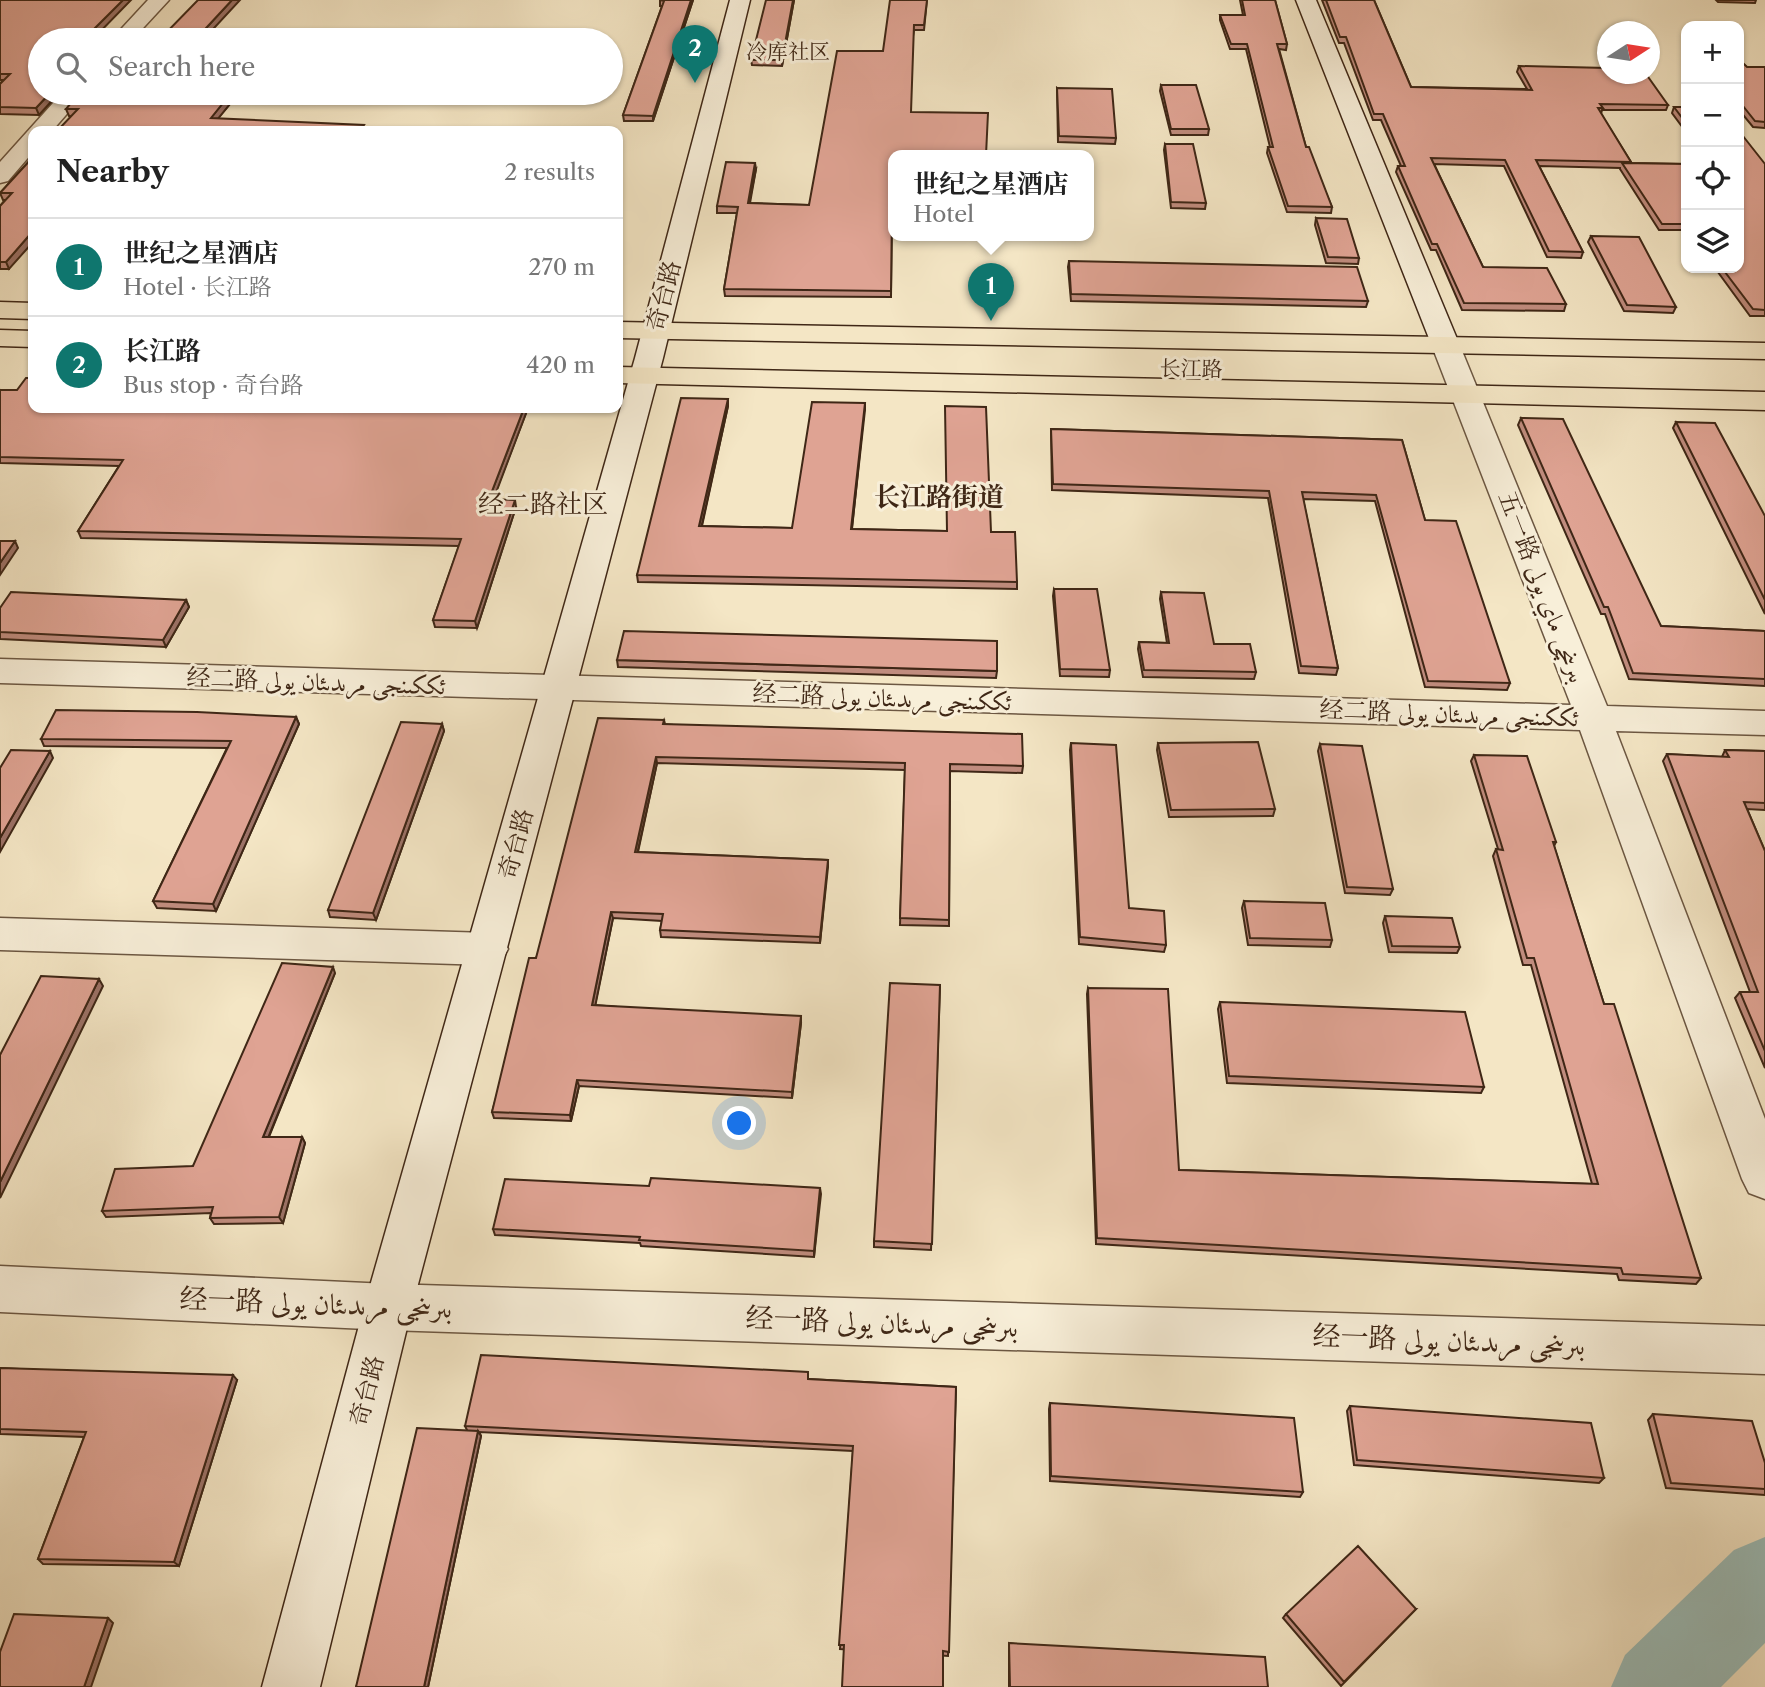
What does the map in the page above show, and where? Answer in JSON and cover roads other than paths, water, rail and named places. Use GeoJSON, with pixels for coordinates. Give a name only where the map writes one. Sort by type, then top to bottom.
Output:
{"type":"FeatureCollection","features":[{"type":"Feature","properties":{"kind":"main road"},"geometry":{"type":"LineString","coordinates":[[0,310],[28,311]]}},
{"type":"Feature","properties":{"kind":"main road"},"geometry":{"type":"LineString","coordinates":[[0,338],[28,339]]}},
{"type":"Feature","properties":{"kind":"main road","name":"长江路"},"geometry":{"type":"LineString","coordinates":[[623,338],[637,360],[1457,371],[1765,381]]}},
{"type":"Feature","properties":{"kind":"main road","name":"长江路"},"geometry":{"type":"LineString","coordinates":[[1457,371],[1765,351]]}},
{"type":"Feature","properties":{"kind":"main road"},"geometry":{"type":"LineString","coordinates":[[637,360],[1457,371],[1765,401]]}},
{"type":"Feature","properties":{"kind":"main road"},"geometry":{"type":"LineString","coordinates":[[0,362],[28,363]]}},
{"type":"Feature","properties":{"kind":"street"},"geometry":{"type":"LineString","coordinates":[[132,28],[159,0]]}},
{"type":"Feature","properties":{"kind":"street","name":"奇台路"},"geometry":{"type":"LineString","coordinates":[[291,1687],[388,1307],[557,689],[637,360],[740,0]]}},
{"type":"Feature","properties":{"kind":"street","name":"五一路 بىرىنچى ماي يولى"},"geometry":{"type":"LineString","coordinates":[[1306,0],[1457,371],[1594,719],[1765,1179]]}},
{"type":"Feature","properties":{"kind":"street"},"geometry":{"type":"LineString","coordinates":[[44,126],[63,105]]}},
{"type":"Feature","properties":{"kind":"street"},"geometry":{"type":"LineString","coordinates":[[0,176],[28,144]]}},
{"type":"Feature","properties":{"kind":"street","name":"经二路 ئككىنجى مرىدىئان يولى"},"geometry":{"type":"LineString","coordinates":[[0,671],[1765,723]]}},
{"type":"Feature","properties":{"kind":"street"},"geometry":{"type":"LineString","coordinates":[[0,934],[488,949]]}},
{"type":"Feature","properties":{"kind":"street","name":"经一路 بىرىنجى مرىدىئان يولى"},"geometry":{"type":"LineString","coordinates":[[0,1289],[388,1307],[1765,1349]]}},
{"type":"Feature","properties":{"kind":"waterway"},"geometry":{"type":"LineString","coordinates":[[1657,1687],[1765,1581]]}},
{"type":"Feature","properties":{"kind":"place","name":"长江路"},"geometry":{"type":"Point","coordinates":[695,83]}},
{"type":"Feature","properties":{"kind":"place","name":"世纪之星酒店"},"geometry":{"type":"Point","coordinates":[991,321]}},
{"type":"Feature","properties":{"kind":"district","name":"冷库社区"},"geometry":{"type":"Point","coordinates":[788,52]}},
{"type":"Feature","properties":{"kind":"district","name":"长江路街道"},"geometry":{"type":"Point","coordinates":[939,497]}},
{"type":"Feature","properties":{"kind":"district","name":"经二路社区"},"geometry":{"type":"Point","coordinates":[543,504]}}]}
